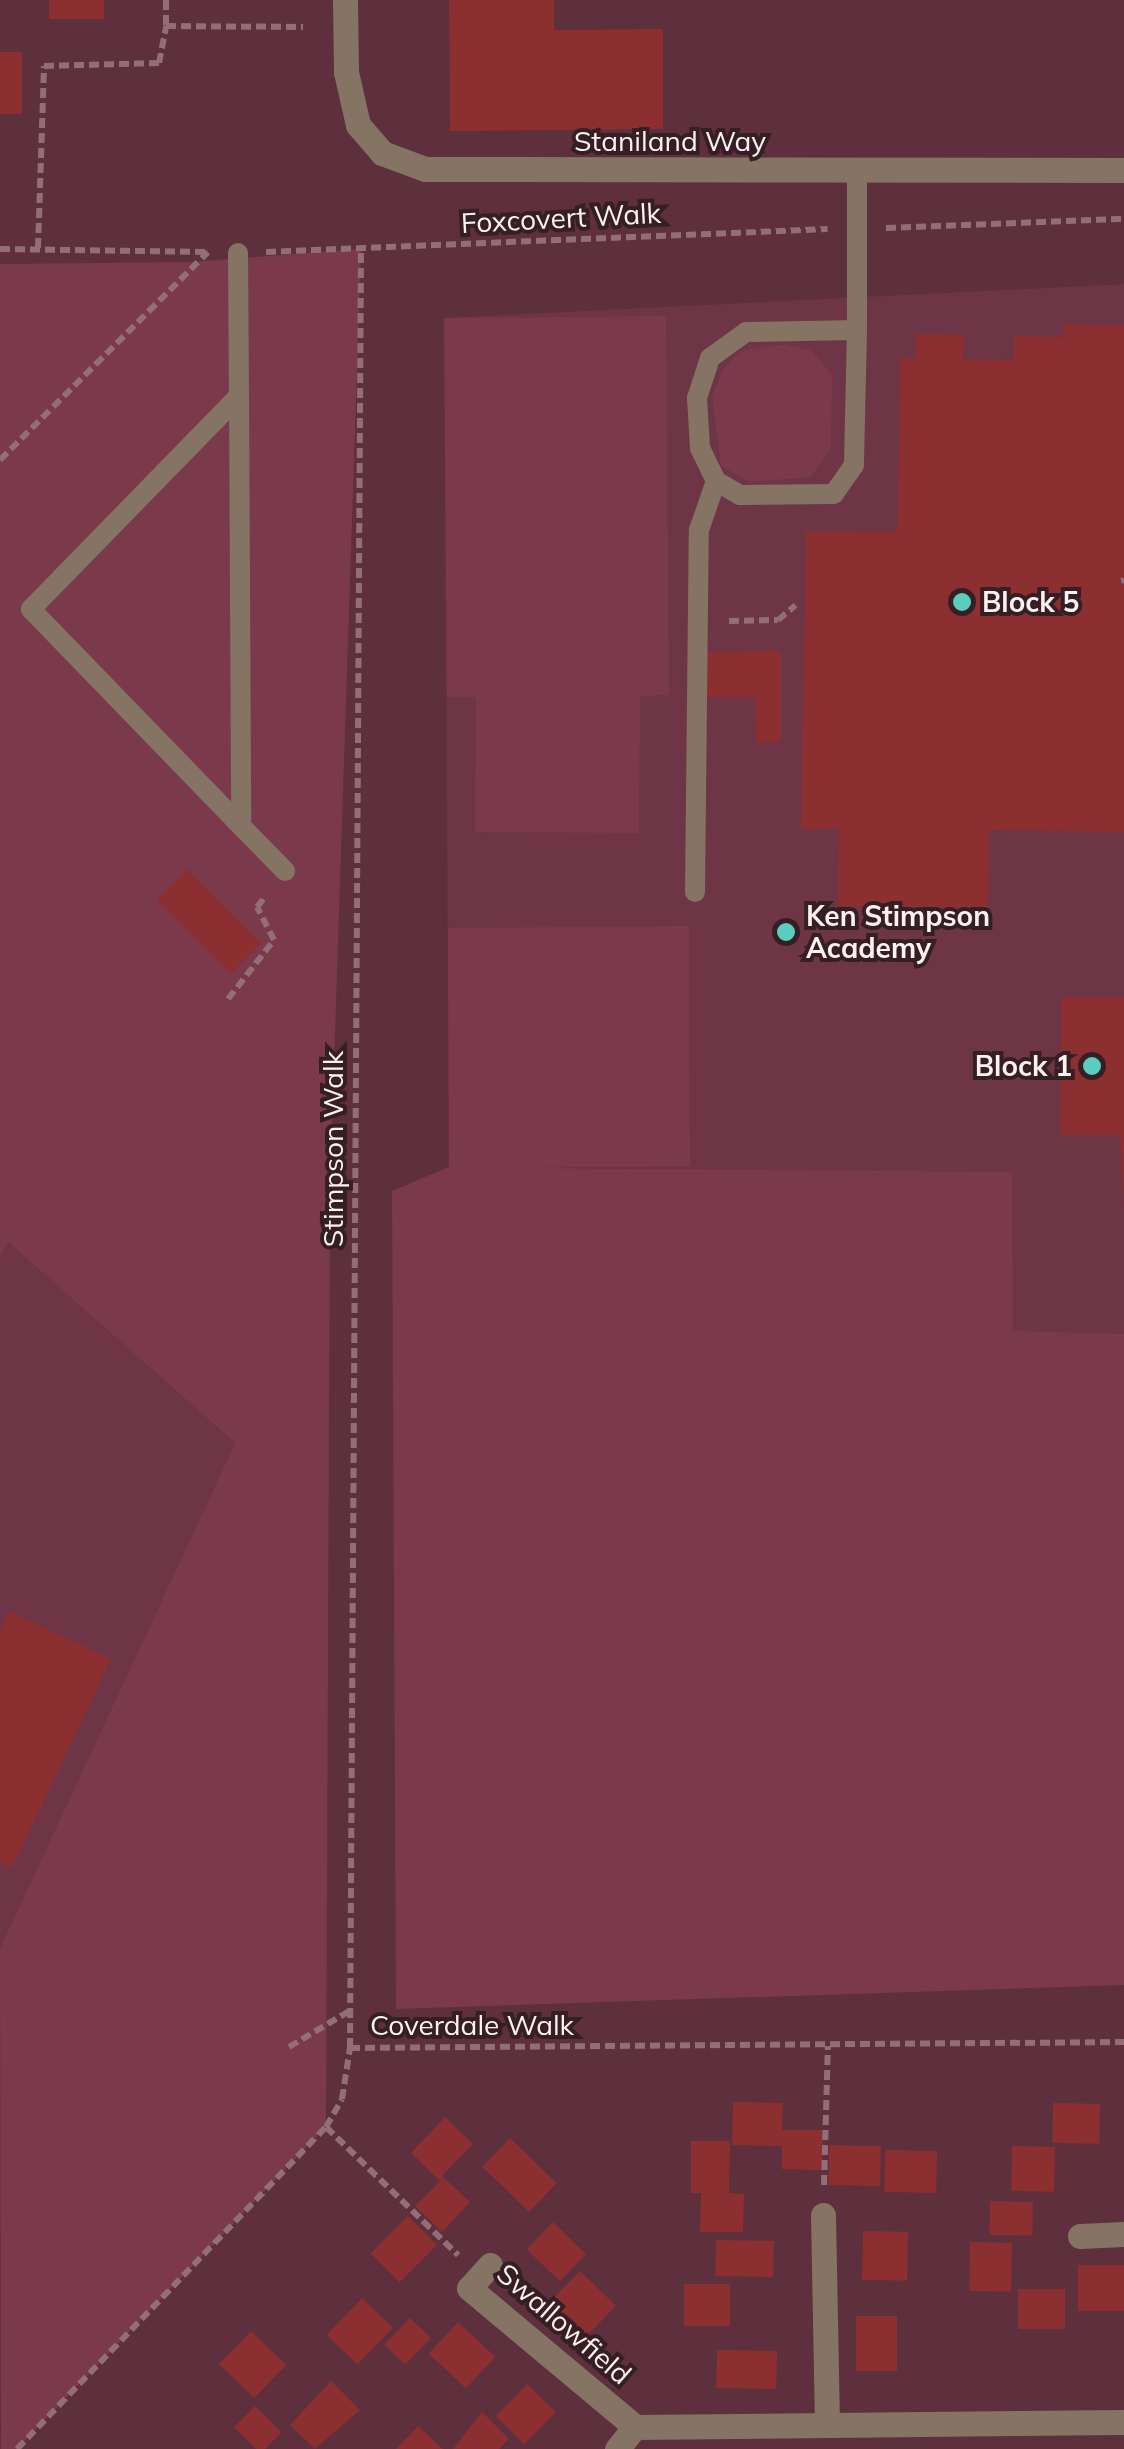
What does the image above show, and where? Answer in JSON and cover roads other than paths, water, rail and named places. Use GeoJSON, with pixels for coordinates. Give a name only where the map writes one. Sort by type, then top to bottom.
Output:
{"type":"FeatureCollection","features":[{"type":"Feature","properties":{"kind":"street","name":"Staniland Way"},"geometry":{"type":"LineString","coordinates":[[346,0],[346,72],[358,126],[382,153],[424,169],[1124,170]]}},
{"type":"Feature","properties":{"kind":"street"},"geometry":{"type":"LineString","coordinates":[[823,2215],[827,2422]]}},
{"type":"Feature","properties":{"kind":"street"},"geometry":{"type":"LineString","coordinates":[[1080,2236],[1124,2234]]}},
{"type":"Feature","properties":{"kind":"street","name":"Swallowfield"},"geometry":{"type":"LineString","coordinates":[[484,2271],[470,2288],[635,2427],[827,2422],[902,2439],[1124,2422]]}},
{"type":"Feature","properties":{"kind":"street","name":"Swallowfield"},"geometry":{"type":"LineString","coordinates":[[617,2449],[635,2427]]}},
{"type":"Feature","properties":{"kind":"lane"},"geometry":{"type":"LineString","coordinates":[[716,482],[740,495],[834,494],[854,466],[857,171]]}},
{"type":"Feature","properties":{"kind":"lane"},"geometry":{"type":"LineString","coordinates":[[238,253],[241,826]]}},
{"type":"Feature","properties":{"kind":"lane"},"geometry":{"type":"LineString","coordinates":[[695,892],[699,530],[716,482],[699,432],[698,398],[710,358],[746,332],[857,330]]}},
{"type":"Feature","properties":{"kind":"lane"},"geometry":{"type":"LineString","coordinates":[[239,396],[30,609],[285,871]]}},
{"type":"Feature","properties":{"kind":"place","name":"Block 5"},"geometry":{"type":"Point","coordinates":[962,602]}},
{"type":"Feature","properties":{"kind":"place","name":"Ken Stimpson Academy"},"geometry":{"type":"Point","coordinates":[786,932]}},
{"type":"Feature","properties":{"kind":"place","name":"Block 1"},"geometry":{"type":"Point","coordinates":[1092,1066]}}]}
